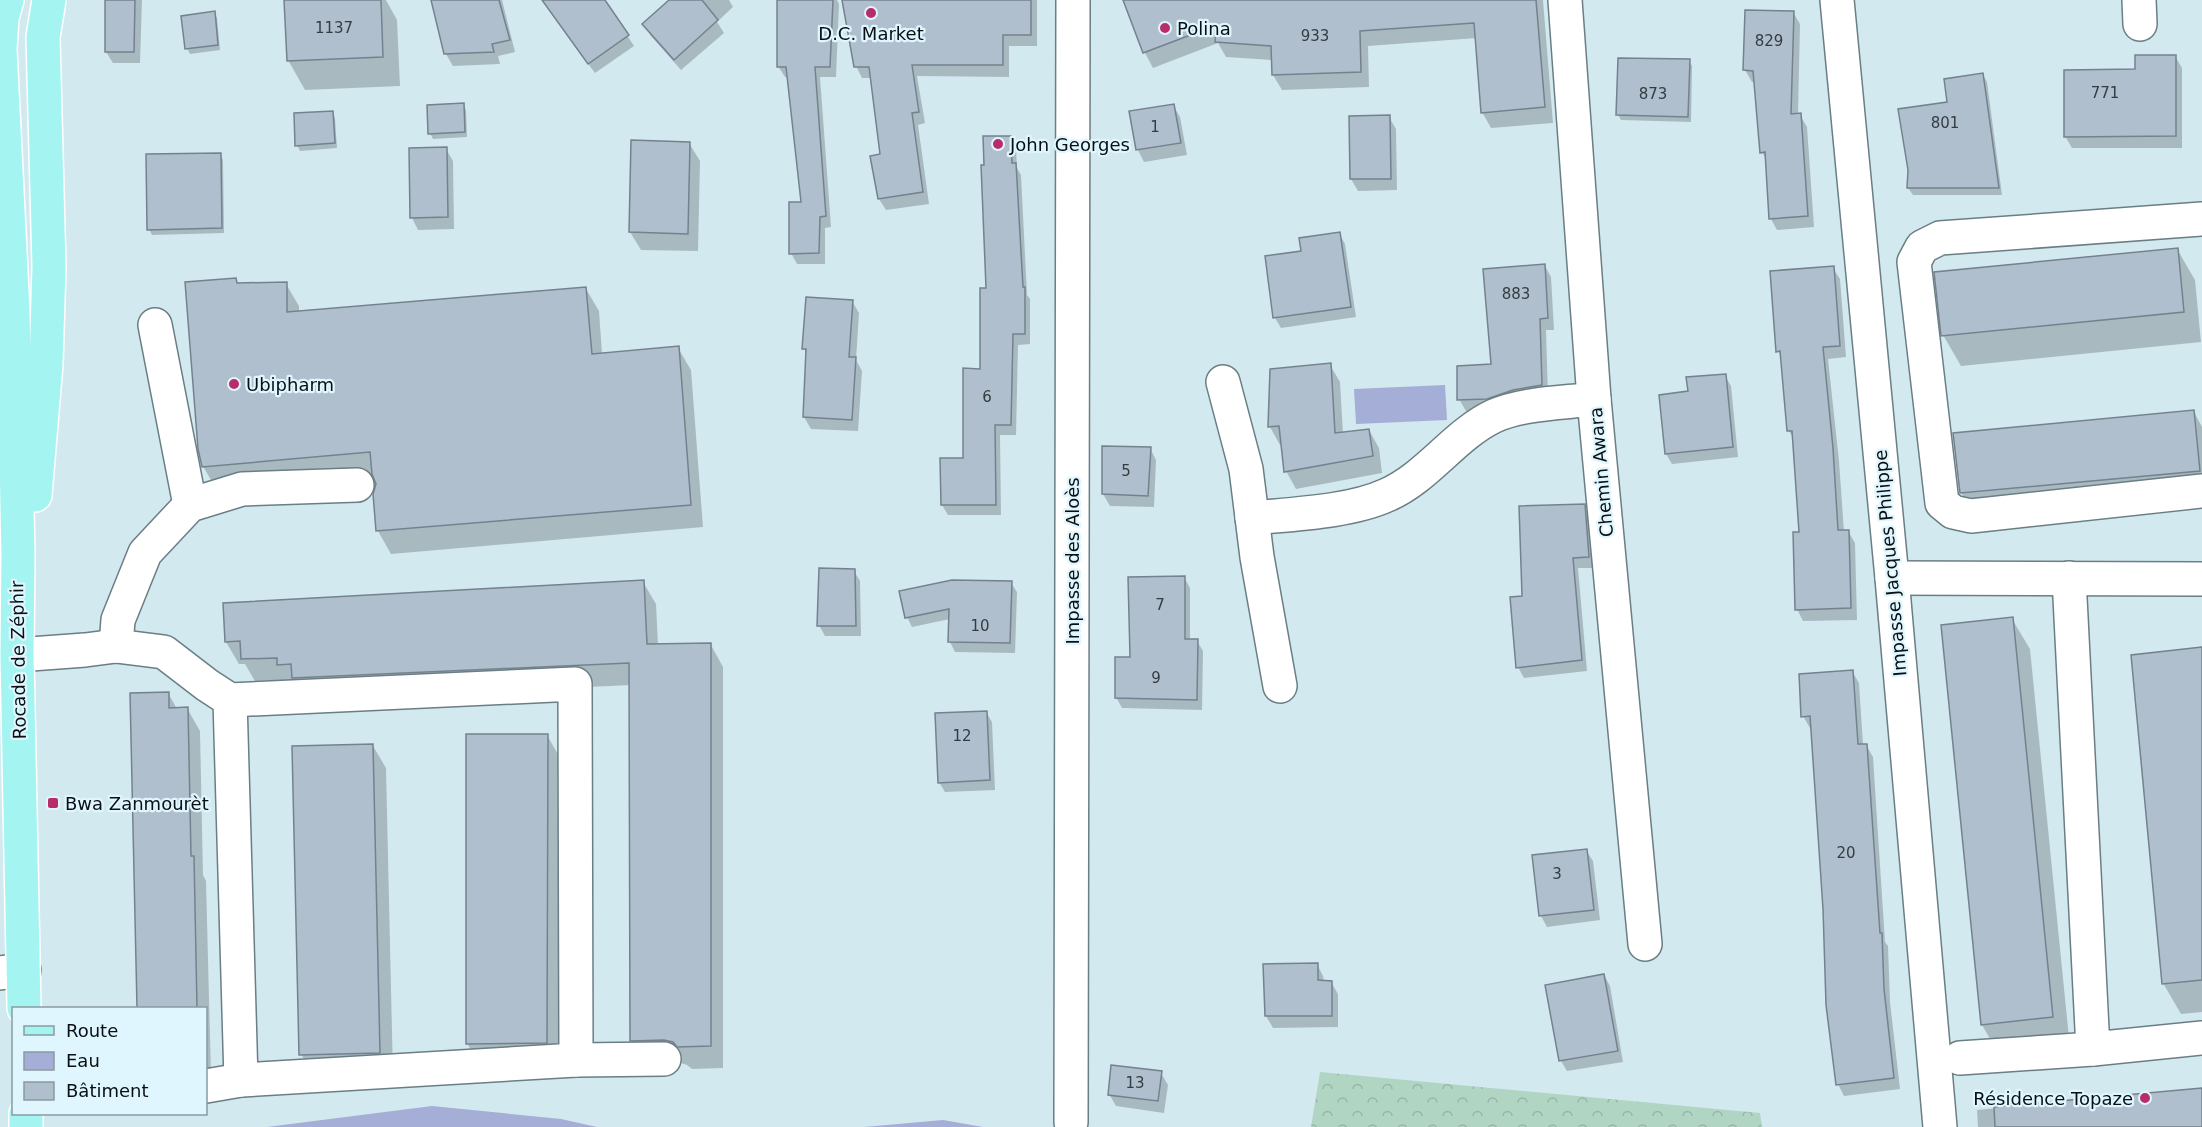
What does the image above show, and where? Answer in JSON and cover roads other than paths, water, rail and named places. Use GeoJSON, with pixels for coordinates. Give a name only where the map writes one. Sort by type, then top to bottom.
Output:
{"type":"FeatureCollection","features":[{"type":"Feature","properties":{"kind":"main road","name":"Rocade de Zéphir"},"geometry":{"type":"LineString","coordinates":[[7,0],[2,18],[0,49],[14,312],[18,555],[12,971],[24,1007]]}},
{"type":"Feature","properties":{"kind":"main road"},"geometry":{"type":"LineString","coordinates":[[18,555],[35,496],[46,364],[50,267],[43,37],[49,0]]}},
{"type":"Feature","properties":{"kind":"main road","name":"Rocade de Zéphir"},"geometry":{"type":"LineString","coordinates":[[0,257],[14,312]]}},
{"type":"Feature","properties":{"kind":"main road"},"geometry":{"type":"LineString","coordinates":[[0,481],[18,555]]}},
{"type":"Feature","properties":{"kind":"street","name":"Impasse des Aloès"},"geometry":{"type":"LineString","coordinates":[[1071,1122],[1073,0]]}},
{"type":"Feature","properties":{"kind":"street","name":"Chemin Awara"},"geometry":{"type":"LineString","coordinates":[[1565,0],[1594,399],[1645,944]]}},
{"type":"Feature","properties":{"kind":"street","name":"Impasse Jacques Philippe"},"geometry":{"type":"LineString","coordinates":[[1838,0],[1940,1127]]}},
{"type":"Feature","properties":{"kind":"street"},"geometry":{"type":"LineString","coordinates":[[2202,219],[1940,238],[1922,247],[1914,262],[1942,503],[1953,512],[1971,516],[2202,491]]}},
{"type":"Feature","properties":{"kind":"street"},"geometry":{"type":"LineString","coordinates":[[154,325],[190,505]]}},
{"type":"Feature","properties":{"kind":"street"},"geometry":{"type":"LineString","coordinates":[[1223,382],[1246,469],[1280,686]]}},
{"type":"Feature","properties":{"kind":"street"},"geometry":{"type":"LineString","coordinates":[[1252,518],[1322,510],[1385,497],[1404,488],[1470,433],[1493,417],[1515,410],[1594,399]]}},
{"type":"Feature","properties":{"kind":"street"},"geometry":{"type":"LineString","coordinates":[[116,646],[118,620],[145,554],[190,505],[242,489],[357,485]]}},
{"type":"Feature","properties":{"kind":"street"},"geometry":{"type":"LineString","coordinates":[[1892,578],[2202,579]]}},
{"type":"Feature","properties":{"kind":"street"},"geometry":{"type":"LineString","coordinates":[[2069,578],[2093,1048]]}},
{"type":"Feature","properties":{"kind":"street"},"geometry":{"type":"LineString","coordinates":[[17,655],[85,651],[116,646],[164,652],[230,700],[575,684],[576,1060]]}},
{"type":"Feature","properties":{"kind":"street"},"geometry":{"type":"LineString","coordinates":[[230,700],[241,1080]]}},
{"type":"Feature","properties":{"kind":"street"},"geometry":{"type":"LineString","coordinates":[[1960,1058],[2202,1038]]}},
{"type":"Feature","properties":{"kind":"street"},"geometry":{"type":"LineString","coordinates":[[207,1086],[241,1080],[576,1060],[664,1059]]}},
{"type":"Feature","properties":{"kind":"water"},"geometry":{"type":"Polygon","coordinates":[[[1445,385],[1447,420],[1356,424],[1354,389],[1445,385]]]}},
{"type":"Feature","properties":{"kind":"water"},"geometry":{"type":"Polygon","coordinates":[[[432,1106],[561,1119],[597,1127],[267,1127],[432,1106]]]}},
{"type":"Feature","properties":{"kind":"water"},"geometry":{"type":"Polygon","coordinates":[[[943,1120],[983,1127],[864,1127],[943,1120]]]}},
{"type":"Feature","properties":{"kind":"place","name":"D.C. Market"},"geometry":{"type":"Point","coordinates":[871,13]}},
{"type":"Feature","properties":{"kind":"place","name":"Polina"},"geometry":{"type":"Point","coordinates":[1165,28]}},
{"type":"Feature","properties":{"kind":"place","name":"John Georges"},"geometry":{"type":"Point","coordinates":[998,144]}},
{"type":"Feature","properties":{"kind":"place","name":"Ubipharm"},"geometry":{"type":"Point","coordinates":[234,384]}},
{"type":"Feature","properties":{"kind":"place","name":"Bwa Zanmourèt"},"geometry":{"type":"Point","coordinates":[53,803]}},
{"type":"Feature","properties":{"kind":"place","name":"Résidence Topaze"},"geometry":{"type":"Point","coordinates":[2145,1098]}}]}
